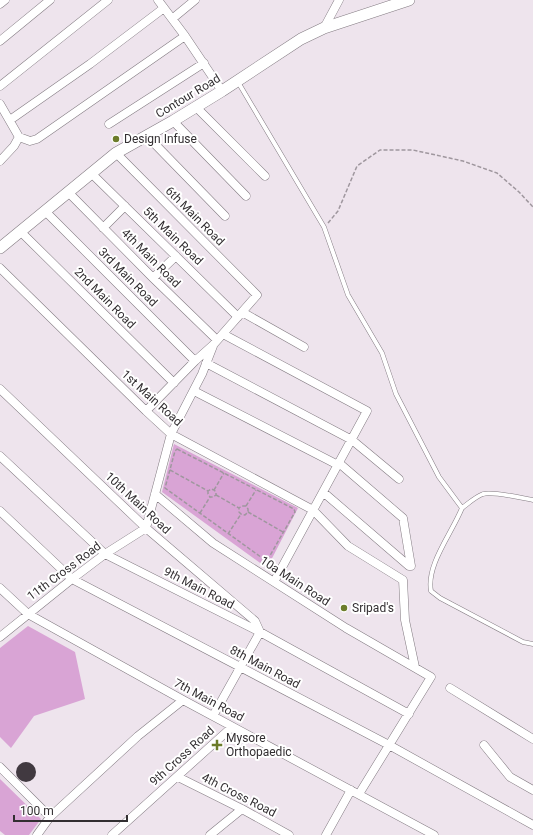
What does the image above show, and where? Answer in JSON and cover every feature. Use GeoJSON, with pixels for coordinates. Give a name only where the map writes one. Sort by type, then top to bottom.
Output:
{"type":"FeatureCollection","features":[{"type":"Feature","properties":{"kind":"street"},"geometry":{"type":"LineString","coordinates":[[0,4],[5,0]]}},
{"type":"Feature","properties":{"kind":"street"},"geometry":{"type":"LineString","coordinates":[[0,41],[50,0]]}},
{"type":"Feature","properties":{"kind":"street"},"geometry":{"type":"LineString","coordinates":[[0,86],[108,0]]}},
{"type":"Feature","properties":{"kind":"street"},"geometry":{"type":"LineString","coordinates":[[158,0],[204,63],[222,91]]}},
{"type":"Feature","properties":{"kind":"street"},"geometry":{"type":"LineString","coordinates":[[172,19],[195,0]]}},
{"type":"Feature","properties":{"kind":"street"},"geometry":{"type":"LineString","coordinates":[[324,28],[339,0]]}},
{"type":"Feature","properties":{"kind":"street","name":"Contour Road"},"geometry":{"type":"LineString","coordinates":[[0,248],[116,152],[173,121],[237,82],[301,39],[324,28],[409,0]]}},
{"type":"Feature","properties":{"kind":"street"},"geometry":{"type":"LineString","coordinates":[[10,120],[90,64],[164,8]]}},
{"type":"Feature","properties":{"kind":"street"},"geometry":{"type":"LineString","coordinates":[[0,104],[19,138],[30,141],[37,139],[185,36]]}},
{"type":"Feature","properties":{"kind":"street"},"geometry":{"type":"LineString","coordinates":[[110,124],[204,63]]}},
{"type":"Feature","properties":{"kind":"street"},"geometry":{"type":"LineString","coordinates":[[196,107],[265,176]]}},
{"type":"Feature","properties":{"kind":"street"},"geometry":{"type":"LineString","coordinates":[[173,121],[246,196]]}},
{"type":"Feature","properties":{"kind":"street"},"geometry":{"type":"LineString","coordinates":[[146,136],[225,216]]}},
{"type":"Feature","properties":{"kind":"street"},"geometry":{"type":"LineString","coordinates":[[0,161],[14,146],[19,138]]}},
{"type":"Feature","properties":{"kind":"street","name":"6th Main Road"},"geometry":{"type":"LineString","coordinates":[[116,152],[257,295],[240,314]]}},
{"type":"Feature","properties":{"kind":"street","name":"5th Main Road"},"geometry":{"type":"LineString","coordinates":[[91,173],[176,256],[240,314],[304,346]]}},
{"type":"Feature","properties":{"kind":"street","name":"4th Main Road"},"geometry":{"type":"LineString","coordinates":[[68,192],[153,278],[218,339],[367,411],[352,440]]}},
{"type":"Feature","properties":{"kind":"street"},"geometry":{"type":"LineString","coordinates":[[103,228],[125,206]]}},
{"type":"Feature","properties":{"kind":"street","name":"3rd Main Road"},"geometry":{"type":"LineString","coordinates":[[45,211],[202,374]]}},
{"type":"Feature","properties":{"kind":"street","name":"2nd Main Road"},"geometry":{"type":"LineString","coordinates":[[20,231],[174,383]]}},
{"type":"Feature","properties":{"kind":"street"},"geometry":{"type":"LineString","coordinates":[[153,278],[176,256]]}},
{"type":"Feature","properties":{"kind":"street","name":"1st Main Road"},"geometry":{"type":"LineString","coordinates":[[0,268],[171,434],[313,510],[348,546],[403,580],[405,620],[415,667]]}},
{"type":"Feature","properties":{"kind":"street"},"geometry":{"type":"LineString","coordinates":[[146,411],[192,363],[218,339],[240,314]]}},
{"type":"Feature","properties":{"kind":"street"},"geometry":{"type":"LineString","coordinates":[[146,528],[171,434],[218,339]]}},
{"type":"Feature","properties":{"kind":"street"},"geometry":{"type":"LineString","coordinates":[[206,363],[352,440],[399,478]]}},
{"type":"Feature","properties":{"kind":"street","name":"10th Main Road"},"geometry":{"type":"LineString","coordinates":[[0,389],[146,528],[255,621],[260,632]]}},
{"type":"Feature","properties":{"kind":"street"},"geometry":{"type":"LineString","coordinates":[[194,390],[339,464],[402,516],[404,520],[411,566],[408,566],[323,492]]}},
{"type":"Feature","properties":{"kind":"street"},"geometry":{"type":"LineString","coordinates":[[274,582],[352,440]]}},
{"type":"Feature","properties":{"kind":"street","name":"9th Main Road"},"geometry":{"type":"LineString","coordinates":[[0,456],[105,554],[260,632],[409,714]]}},
{"type":"Feature","properties":{"kind":"street","name":"10a Main Road"},"geometry":{"type":"LineString","coordinates":[[155,494],[213,544],[346,628],[431,676],[409,714]]}},
{"type":"Feature","properties":{"kind":"street","name":"8th Main Road"},"geometry":{"type":"LineString","coordinates":[[0,511],[72,579],[389,745],[533,825]]}},
{"type":"Feature","properties":{"kind":"street","name":"11th Cross Road"},"geometry":{"type":"LineString","coordinates":[[0,637],[105,554],[146,528]]}},
{"type":"Feature","properties":{"kind":"street","name":"7th Main Road"},"geometry":{"type":"LineString","coordinates":[[1,592],[28,614],[183,700],[434,835]]}},
{"type":"Feature","properties":{"kind":"street"},"geometry":{"type":"LineString","coordinates":[[213,716],[260,632]]}},
{"type":"Feature","properties":{"kind":"street"},"geometry":{"type":"LineString","coordinates":[[450,688],[533,739]]}},
{"type":"Feature","properties":{"kind":"street"},"geometry":{"type":"LineString","coordinates":[[37,835],[50,817],[138,736],[183,700]]}},
{"type":"Feature","properties":{"kind":"street"},"geometry":{"type":"LineString","coordinates":[[359,794],[409,714]]}},
{"type":"Feature","properties":{"kind":"street","name":"9th Cross Road"},"geometry":{"type":"LineString","coordinates":[[112,835],[178,777],[232,726]]}},
{"type":"Feature","properties":{"kind":"street"},"geometry":{"type":"LineString","coordinates":[[484,745],[510,777],[533,790]]}},
{"type":"Feature","properties":{"kind":"street"},"geometry":{"type":"LineString","coordinates":[[0,767],[50,817]]}},
{"type":"Feature","properties":{"kind":"street","name":"4th Cross Road"},"geometry":{"type":"LineString","coordinates":[[178,777],[242,809],[289,835]]}},
{"type":"Feature","properties":{"kind":"street"},"geometry":{"type":"LineString","coordinates":[[326,835],[351,790]]}},
{"type":"Feature","properties":{"kind":"street"},"geometry":{"type":"LineString","coordinates":[[210,835],[242,809]]}},
{"type":"Feature","properties":{"kind":"lane"},"geometry":{"type":"LineString","coordinates":[[237,82],[324,228],[348,295],[382,353],[396,394],[439,477],[462,508]]}},
{"type":"Feature","properties":{"kind":"lane"},"geometry":{"type":"LineString","coordinates":[[533,500],[485,493],[475,498],[462,508],[456,523],[443,546],[432,571],[429,583],[431,592],[440,598],[523,642],[533,644]]}},
{"type":"Feature","properties":{"kind":"path"},"geometry":{"type":"LineString","coordinates":[[324,228],[338,211],[357,166],[380,150],[420,152],[462,161],[497,173],[533,207]]}},
{"type":"Feature","properties":{"kind":"path"},"geometry":{"type":"LineString","coordinates":[[165,488],[265,560],[268,559],[295,512],[294,509],[177,449]]}},
{"type":"Feature","properties":{"kind":"path"},"geometry":{"type":"LineString","coordinates":[[170,470],[208,491],[211,489],[214,490]]}},
{"type":"Feature","properties":{"kind":"path"},"geometry":{"type":"LineString","coordinates":[[214,490],[224,473]]}},
{"type":"Feature","properties":{"kind":"path"},"geometry":{"type":"LineString","coordinates":[[214,490],[216,495],[239,508],[239,512],[241,514]]}},
{"type":"Feature","properties":{"kind":"path"},"geometry":{"type":"LineString","coordinates":[[239,508],[246,506],[256,490]]}},
{"type":"Feature","properties":{"kind":"path"},"geometry":{"type":"LineString","coordinates":[[208,491],[210,497]]}},
{"type":"Feature","properties":{"kind":"path"},"geometry":{"type":"LineString","coordinates":[[200,513],[210,497],[216,495]]}},
{"type":"Feature","properties":{"kind":"path"},"geometry":{"type":"LineString","coordinates":[[246,506],[248,512],[283,532]]}},
{"type":"Feature","properties":{"kind":"path"},"geometry":{"type":"LineString","coordinates":[[241,514],[245,515],[248,512]]}},
{"type":"Feature","properties":{"kind":"path"},"geometry":{"type":"LineString","coordinates":[[228,534],[241,514]]}},
{"type":"Feature","properties":{"kind":"shaded area"},"geometry":{"type":"Polygon","coordinates":[[[174,444],[298,508],[267,568],[162,492],[174,444]]]}},
{"type":"Feature","properties":{"kind":"shaded area"},"geometry":{"type":"Polygon","coordinates":[[[28,626],[75,652],[85,699],[34,716],[11,748],[0,737],[0,648],[28,626]]]}},
{"type":"Feature","properties":{"kind":"shaded area"},"geometry":{"type":"Polygon","coordinates":[[[0,779],[41,819],[29,835],[5,835],[0,831],[0,779]]]}},
{"type":"Feature","properties":{"kind":"building"},"geometry":{"type":"Polygon","coordinates":[[[26,762],[33,765],[36,772],[33,779],[26,782],[19,779],[16,772],[19,765],[26,762]]]}},
{"type":"Feature","properties":{"kind":"place","name":"Design Infuse"},"geometry":{"type":"Point","coordinates":[116,139]}},
{"type":"Feature","properties":{"kind":"place","name":"Sripad's"},"geometry":{"type":"Point","coordinates":[344,608]}},
{"type":"Feature","properties":{"kind":"place","name":"Mysore Orthopaedic"},"geometry":{"type":"Point","coordinates":[217,745]}}]}
